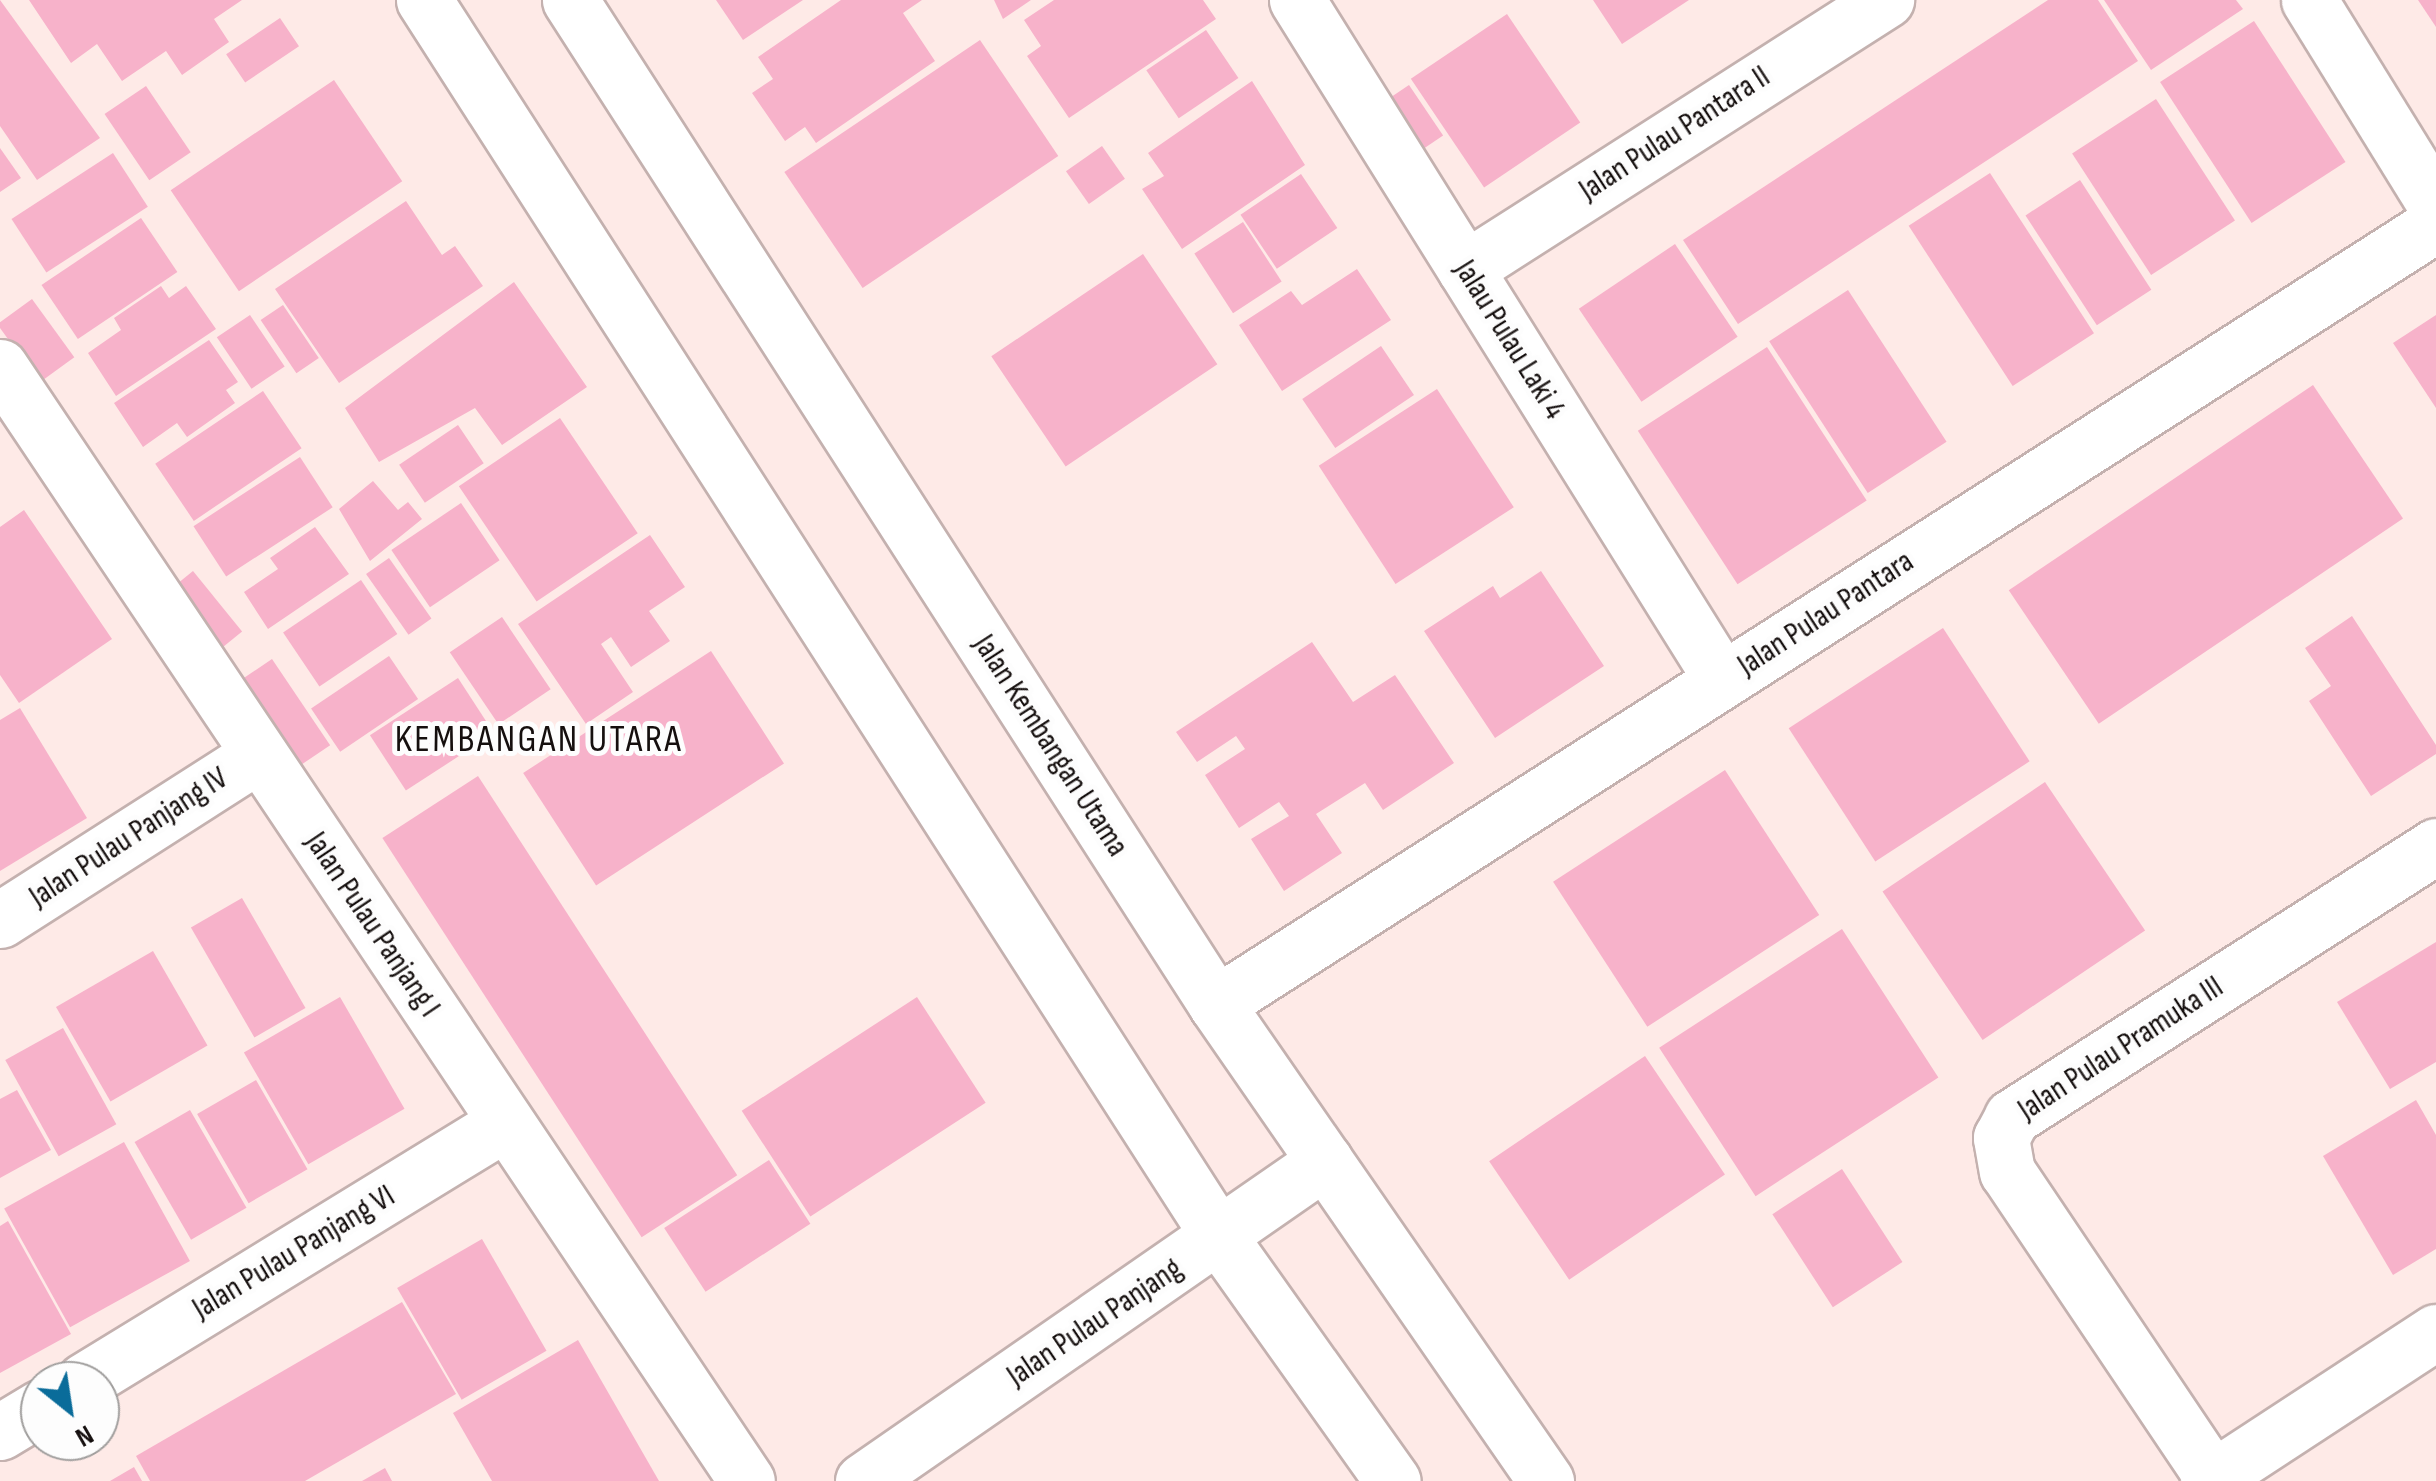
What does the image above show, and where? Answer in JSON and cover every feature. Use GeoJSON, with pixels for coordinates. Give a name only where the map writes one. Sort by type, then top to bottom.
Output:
{"type":"FeatureCollection","features":[{"type":"Feature","properties":{"kind":"street","name":"Jalan Kembangan Utama"},"geometry":{"type":"LineString","coordinates":[[570,0],[1216,1004],[1546,1481]]}},
{"type":"Feature","properties":{"kind":"street","name":"Jalau Pulau Laki 4"},"geometry":{"type":"LineString","coordinates":[[1298,0],[1722,680]]}},
{"type":"Feature","properties":{"kind":"street","name":"Jalan Pulau Pantara II"},"geometry":{"type":"LineString","coordinates":[[1465,268],[1886,0]]}},
{"type":"Feature","properties":{"kind":"street"},"geometry":{"type":"LineString","coordinates":[[2309,0],[2436,206]]}},
{"type":"Feature","properties":{"kind":"street"},"geometry":{"type":"LineString","coordinates":[[426,1],[1220,1238],[1393,1481]]}},
{"type":"Feature","properties":{"kind":"street","name":"Jalan Pulau Pantara"},"geometry":{"type":"LineString","coordinates":[[1216,1004],[2436,224]]}},
{"type":"Feature","properties":{"kind":"street","name":"Jalan Pulau Panjang I"},"geometry":{"type":"LineString","coordinates":[[0,367],[16,424],[258,755],[747,1481]]}},
{"type":"Feature","properties":{"kind":"street","name":"Jalan Pulau Panjang IV"},"geometry":{"type":"LineString","coordinates":[[0,920],[258,755]]}},
{"type":"Feature","properties":{"kind":"street","name":"Jalan Pulau Pramuka III"},"geometry":{"type":"LineString","coordinates":[[2212,1480],[2007,1172],[2001,1138],[2012,1117],[2436,846]]}},
{"type":"Feature","properties":{"kind":"street","name":"Jalan Pulau Panjang VI"},"geometry":{"type":"LineString","coordinates":[[117,1361],[504,1124]]}},
{"type":"Feature","properties":{"kind":"street","name":"Jalan Pulau Panjang"},"geometry":{"type":"LineString","coordinates":[[863,1481],[1325,1162]]}},
{"type":"Feature","properties":{"kind":"street"},"geometry":{"type":"LineString","coordinates":[[2212,1480],[2436,1332]]}},
{"type":"Feature","properties":{"kind":"building"},"geometry":{"type":"Polygon","coordinates":[[[0,0],[100,138],[37,180],[0,126],[0,0]]]}},
{"type":"Feature","properties":{"kind":"building"},"geometry":{"type":"Polygon","coordinates":[[[29,0],[242,0],[214,19],[229,42],[182,75],[166,51],[122,81],[97,44],[71,63],[29,0]]]}},
{"type":"Feature","properties":{"kind":"building"},"geometry":{"type":"Polygon","coordinates":[[[716,0],[803,0],[743,40],[716,0]]]}},
{"type":"Feature","properties":{"kind":"building"},"geometry":{"type":"Polygon","coordinates":[[[841,0],[922,0],[903,13],[935,61],[816,143],[805,127],[785,141],[752,93],[773,79],[758,57],[841,0]]]}},
{"type":"Feature","properties":{"kind":"building"},"geometry":{"type":"Polygon","coordinates":[[[994,0],[1031,0],[1003,19],[994,0]]]}},
{"type":"Feature","properties":{"kind":"building"},"geometry":{"type":"Polygon","coordinates":[[[1054,0],[1203,0],[1216,19],[1069,118],[1027,56],[1041,46],[1024,20],[1054,0]]]}},
{"type":"Feature","properties":{"kind":"building"},"geometry":{"type":"Polygon","coordinates":[[[1593,0],[1689,0],[1622,44],[1593,0]]]}},
{"type":"Feature","properties":{"kind":"building"},"geometry":{"type":"Polygon","coordinates":[[[2048,0],[2098,0],[2138,61],[1738,324],[1683,240],[2048,0]]]}},
{"type":"Feature","properties":{"kind":"building"},"geometry":{"type":"Polygon","coordinates":[[[2104,0],[2236,0],[2243,9],[2151,70],[2104,0]]]}},
{"type":"Feature","properties":{"kind":"building"},"geometry":{"type":"Polygon","coordinates":[[[2418,0],[2436,0],[2436,27],[2418,0]]]}},
{"type":"Feature","properties":{"kind":"building"},"geometry":{"type":"Polygon","coordinates":[[[1507,14],[1580,123],[1484,187],[1411,79],[1507,14]]]}},
{"type":"Feature","properties":{"kind":"building"},"geometry":{"type":"Polygon","coordinates":[[[280,18],[299,46],[245,83],[226,54],[280,18]]]}},
{"type":"Feature","properties":{"kind":"building"},"geometry":{"type":"Polygon","coordinates":[[[2254,21],[2345,162],[2252,223],[2160,82],[2254,21]]]}},
{"type":"Feature","properties":{"kind":"building"},"geometry":{"type":"Polygon","coordinates":[[[1206,30],[1238,78],[1179,118],[1146,70],[1206,30]]]}},
{"type":"Feature","properties":{"kind":"building"},"geometry":{"type":"Polygon","coordinates":[[[980,40],[1058,156],[863,288],[784,172],[980,40]]]}},
{"type":"Feature","properties":{"kind":"building"},"geometry":{"type":"Polygon","coordinates":[[[334,80],[402,181],[239,291],[171,190],[334,80]]]}},
{"type":"Feature","properties":{"kind":"building"},"geometry":{"type":"Polygon","coordinates":[[[1252,81],[1305,165],[1182,249],[1142,189],[1164,176],[1148,153],[1252,81]]]}},
{"type":"Feature","properties":{"kind":"building"},"geometry":{"type":"Polygon","coordinates":[[[1409,85],[1443,136],[1404,162],[1370,111],[1409,85]]]}},
{"type":"Feature","properties":{"kind":"building"},"geometry":{"type":"Polygon","coordinates":[[[146,86],[191,152],[149,180],[105,114],[146,86]]]}},
{"type":"Feature","properties":{"kind":"building"},"geometry":{"type":"Polygon","coordinates":[[[2156,99],[2235,221],[2151,275],[2072,153],[2156,99]]]}},
{"type":"Feature","properties":{"kind":"building"},"geometry":{"type":"Polygon","coordinates":[[[1102,146],[1125,179],[1089,204],[1066,171],[1102,146]]]}},
{"type":"Feature","properties":{"kind":"building"},"geometry":{"type":"Polygon","coordinates":[[[0,148],[21,178],[0,192],[0,148]]]}},
{"type":"Feature","properties":{"kind":"building"},"geometry":{"type":"Polygon","coordinates":[[[113,153],[148,207],[46,273],[12,219],[113,153]]]}},
{"type":"Feature","properties":{"kind":"building"},"geometry":{"type":"Polygon","coordinates":[[[1990,173],[2094,333],[2013,386],[1909,226],[1990,173]]]}},
{"type":"Feature","properties":{"kind":"building"},"geometry":{"type":"Polygon","coordinates":[[[1301,174],[1337,228],[1277,269],[1240,215],[1301,174]]]}},
{"type":"Feature","properties":{"kind":"building"},"geometry":{"type":"Polygon","coordinates":[[[2080,180],[2151,290],[2097,325],[2025,215],[2080,180]]]}},
{"type":"Feature","properties":{"kind":"building"},"geometry":{"type":"Polygon","coordinates":[[[406,201],[442,255],[455,246],[483,286],[339,383],[275,289],[406,201]]]}},
{"type":"Feature","properties":{"kind":"building"},"geometry":{"type":"Polygon","coordinates":[[[141,218],[177,272],[78,339],[42,285],[141,218]]]}},
{"type":"Feature","properties":{"kind":"building"},"geometry":{"type":"Polygon","coordinates":[[[1243,222],[1282,282],[1233,313],[1194,254],[1243,222]]]}},
{"type":"Feature","properties":{"kind":"building"},"geometry":{"type":"Polygon","coordinates":[[[1675,244],[1738,337],[1641,402],[1579,309],[1675,244]]]}},
{"type":"Feature","properties":{"kind":"building"},"geometry":{"type":"Polygon","coordinates":[[[1143,254],[1217,364],[1066,467],[991,356],[1143,254]]]}},
{"type":"Feature","properties":{"kind":"building"},"geometry":{"type":"Polygon","coordinates":[[[1357,269],[1391,320],[1282,391],[1239,325],[1291,291],[1302,305],[1357,269]]]}},
{"type":"Feature","properties":{"kind":"building"},"geometry":{"type":"Polygon","coordinates":[[[514,282],[587,387],[502,445],[475,408],[379,462],[345,408],[514,282]]]}},
{"type":"Feature","properties":{"kind":"building"},"geometry":{"type":"Polygon","coordinates":[[[161,286],[169,298],[186,286],[216,329],[116,396],[88,353],[121,330],[114,318],[161,286]]]}},
{"type":"Feature","properties":{"kind":"building"},"geometry":{"type":"Polygon","coordinates":[[[1848,290],[1947,442],[1868,493],[1769,341],[1848,290]]]}},
{"type":"Feature","properties":{"kind":"building"},"geometry":{"type":"Polygon","coordinates":[[[32,299],[74,357],[40,383],[0,328],[0,322],[32,299]]]}},
{"type":"Feature","properties":{"kind":"building"},"geometry":{"type":"Polygon","coordinates":[[[283,305],[319,358],[296,373],[261,320],[283,305]]]}},
{"type":"Feature","properties":{"kind":"building"},"geometry":{"type":"Polygon","coordinates":[[[250,315],[285,366],[252,389],[217,337],[250,315]]]}},
{"type":"Feature","properties":{"kind":"building"},"geometry":{"type":"Polygon","coordinates":[[[2436,315],[2436,408],[2393,343],[2436,315]]]}},
{"type":"Feature","properties":{"kind":"building"},"geometry":{"type":"Polygon","coordinates":[[[209,340],[238,382],[226,390],[235,403],[187,437],[177,423],[143,447],[114,403],[209,340]]]}},
{"type":"Feature","properties":{"kind":"building"},"geometry":{"type":"Polygon","coordinates":[[[1381,346],[1414,395],[1335,448],[1302,399],[1381,346]]]}},
{"type":"Feature","properties":{"kind":"building"},"geometry":{"type":"Polygon","coordinates":[[[1767,347],[1867,500],[1738,584],[1638,431],[1767,347]]]}},
{"type":"Feature","properties":{"kind":"building"},"geometry":{"type":"Polygon","coordinates":[[[2313,385],[2403,518],[2099,724],[2009,590],[2313,385]]]}},
{"type":"Feature","properties":{"kind":"building"},"geometry":{"type":"Polygon","coordinates":[[[1437,389],[1514,507],[1396,584],[1319,466],[1437,389]]]}},
{"type":"Feature","properties":{"kind":"building"},"geometry":{"type":"Polygon","coordinates":[[[263,391],[302,448],[194,521],[155,464],[263,391]]]}},
{"type":"Feature","properties":{"kind":"building"},"geometry":{"type":"Polygon","coordinates":[[[560,418],[638,533],[537,601],[459,486],[560,418]]]}},
{"type":"Feature","properties":{"kind":"building"},"geometry":{"type":"Polygon","coordinates":[[[458,425],[484,463],[425,503],[399,465],[458,425]]]}},
{"type":"Feature","properties":{"kind":"building"},"geometry":{"type":"Polygon","coordinates":[[[300,457],[333,507],[226,576],[193,526],[300,457]]]}},
{"type":"Feature","properties":{"kind":"building"},"geometry":{"type":"Polygon","coordinates":[[[373,481],[398,510],[408,502],[422,519],[370,561],[339,509],[373,481]]]}},
{"type":"Feature","properties":{"kind":"building"},"geometry":{"type":"Polygon","coordinates":[[[461,503],[500,560],[430,607],[391,550],[461,503]]]}},
{"type":"Feature","properties":{"kind":"building"},"geometry":{"type":"Polygon","coordinates":[[[24,510],[112,639],[19,703],[0,675],[0,527],[24,510]]]}},
{"type":"Feature","properties":{"kind":"building"},"geometry":{"type":"Polygon","coordinates":[[[315,527],[349,574],[268,629],[244,592],[278,569],[270,558],[315,527]]]}},
{"type":"Feature","properties":{"kind":"building"},"geometry":{"type":"Polygon","coordinates":[[[650,535],[685,587],[649,611],[670,641],[631,667],[611,637],[601,644],[633,692],[586,724],[518,624],[650,535]]]}},
{"type":"Feature","properties":{"kind":"building"},"geometry":{"type":"Polygon","coordinates":[[[389,558],[431,619],[409,635],[366,574],[389,558]]]}},
{"type":"Feature","properties":{"kind":"building"},"geometry":{"type":"Polygon","coordinates":[[[193,571],[242,632],[211,657],[162,596],[193,571]]]}},
{"type":"Feature","properties":{"kind":"building"},"geometry":{"type":"Polygon","coordinates":[[[1541,571],[1604,666],[1495,738],[1424,631],[1493,586],[1500,598],[1541,571]]]}},
{"type":"Feature","properties":{"kind":"building"},"geometry":{"type":"Polygon","coordinates":[[[361,580],[397,634],[319,686],[283,633],[361,580]]]}},
{"type":"Feature","properties":{"kind":"building"},"geometry":{"type":"Polygon","coordinates":[[[2352,616],[2436,745],[2436,754],[2371,796],[2309,701],[2331,686],[2305,648],[2352,616]]]}},
{"type":"Feature","properties":{"kind":"building"},"geometry":{"type":"Polygon","coordinates":[[[502,617],[551,689],[498,724],[450,652],[502,617]]]}},
{"type":"Feature","properties":{"kind":"building"},"geometry":{"type":"Polygon","coordinates":[[[1943,628],[2030,761],[1875,862],[1789,728],[1943,628]]]}},
{"type":"Feature","properties":{"kind":"building"},"geometry":{"type":"Polygon","coordinates":[[[1312,642],[1353,702],[1395,675],[1454,763],[1383,810],[1365,783],[1316,814],[1342,853],[1284,891],[1251,839],[1289,816],[1279,802],[1239,828],[1205,775],[1245,749],[1236,736],[1197,762],[1176,732],[1312,642]]]}},
{"type":"Feature","properties":{"kind":"building"},"geometry":{"type":"Polygon","coordinates":[[[711,651],[784,763],[596,885],[523,773],[711,651]]]}},
{"type":"Feature","properties":{"kind":"building"},"geometry":{"type":"Polygon","coordinates":[[[389,656],[418,699],[340,752],[311,709],[389,656]]]}},
{"type":"Feature","properties":{"kind":"building"},"geometry":{"type":"Polygon","coordinates":[[[272,659],[330,745],[286,775],[228,689],[272,659]]]}},
{"type":"Feature","properties":{"kind":"building"},"geometry":{"type":"Polygon","coordinates":[[[458,678],[494,733],[406,791],[370,735],[458,678]]]}},
{"type":"Feature","properties":{"kind":"building"},"geometry":{"type":"Polygon","coordinates":[[[20,708],[87,818],[0,871],[0,720],[20,708]]]}},
{"type":"Feature","properties":{"kind":"building"},"geometry":{"type":"Polygon","coordinates":[[[1725,770],[1819,915],[1647,1027],[1553,882],[1725,770]]]}},
{"type":"Feature","properties":{"kind":"building"},"geometry":{"type":"Polygon","coordinates":[[[478,776],[737,1175],[642,1237],[382,838],[478,776]]]}},
{"type":"Feature","properties":{"kind":"building"},"geometry":{"type":"Polygon","coordinates":[[[2045,782],[2145,930],[1983,1040],[1883,892],[2045,782]]]}},
{"type":"Feature","properties":{"kind":"building"},"geometry":{"type":"Polygon","coordinates":[[[242,898],[306,1008],[254,1037],[191,928],[242,898]]]}},
{"type":"Feature","properties":{"kind":"building"},"geometry":{"type":"Polygon","coordinates":[[[1842,929],[1938,1077],[1756,1196],[1659,1048],[1842,929]]]}},
{"type":"Feature","properties":{"kind":"building"},"geometry":{"type":"Polygon","coordinates":[[[2436,942],[2436,1062],[2390,1089],[2337,1002],[2436,942]]]}},
{"type":"Feature","properties":{"kind":"building"},"geometry":{"type":"Polygon","coordinates":[[[153,951],[208,1045],[111,1101],[56,1007],[153,951]]]}},
{"type":"Feature","properties":{"kind":"building"},"geometry":{"type":"Polygon","coordinates":[[[340,997],[404,1109],[308,1164],[244,1052],[340,997]]]}},
{"type":"Feature","properties":{"kind":"building"},"geometry":{"type":"Polygon","coordinates":[[[917,997],[986,1103],[810,1217],[742,1111],[917,997]]]}},
{"type":"Feature","properties":{"kind":"building"},"geometry":{"type":"Polygon","coordinates":[[[63,1028],[116,1124],[59,1156],[5,1060],[63,1028]]]}},
{"type":"Feature","properties":{"kind":"building"},"geometry":{"type":"Polygon","coordinates":[[[1645,1056],[1725,1175],[1569,1280],[1489,1161],[1645,1056]]]}},
{"type":"Feature","properties":{"kind":"building"},"geometry":{"type":"Polygon","coordinates":[[[256,1080],[307,1169],[249,1203],[197,1114],[256,1080]]]}},
{"type":"Feature","properties":{"kind":"building"},"geometry":{"type":"Polygon","coordinates":[[[17,1090],[51,1150],[0,1178],[0,1099],[17,1090]]]}},
{"type":"Feature","properties":{"kind":"building"},"geometry":{"type":"Polygon","coordinates":[[[2416,1100],[2436,1135],[2436,1249],[2393,1275],[2323,1156],[2416,1100]]]}},
{"type":"Feature","properties":{"kind":"building"},"geometry":{"type":"Polygon","coordinates":[[[190,1110],[246,1208],[191,1240],[135,1142],[190,1110]]]}},
{"type":"Feature","properties":{"kind":"building"},"geometry":{"type":"Polygon","coordinates":[[[124,1142],[190,1261],[70,1327],[4,1208],[124,1142]]]}},
{"type":"Feature","properties":{"kind":"building"},"geometry":{"type":"Polygon","coordinates":[[[769,1160],[810,1224],[706,1292],[664,1228],[769,1160]]]}},
{"type":"Feature","properties":{"kind":"building"},"geometry":{"type":"Polygon","coordinates":[[[1842,1169],[1902,1262],[1833,1307],[1772,1214],[1842,1169]]]}},
{"type":"Feature","properties":{"kind":"building"},"geometry":{"type":"Polygon","coordinates":[[[8,1221],[71,1334],[0,1373],[0,1226],[8,1221]]]}},
{"type":"Feature","properties":{"kind":"building"},"geometry":{"type":"Polygon","coordinates":[[[482,1239],[546,1351],[462,1400],[397,1288],[482,1239]]]}},
{"type":"Feature","properties":{"kind":"building"},"geometry":{"type":"Polygon","coordinates":[[[402,1302],[456,1394],[305,1481],[150,1481],[136,1456],[402,1302]]]}},
{"type":"Feature","properties":{"kind":"building"},"geometry":{"type":"Polygon","coordinates":[[[578,1340],[659,1481],[492,1481],[453,1413],[578,1340]]]}},
{"type":"Feature","properties":{"kind":"building"},"geometry":{"type":"Polygon","coordinates":[[[134,1467],[142,1481],[110,1481],[134,1467]]]}},
{"type":"Feature","properties":{"kind":"building"},"geometry":{"type":"Polygon","coordinates":[[[385,1468],[392,1481],[362,1481],[385,1468]]]}},
{"type":"Feature","properties":{"kind":"district","name":"KEMBANGAN UTARA"},"geometry":{"type":"Point","coordinates":[539,740]}}]}
